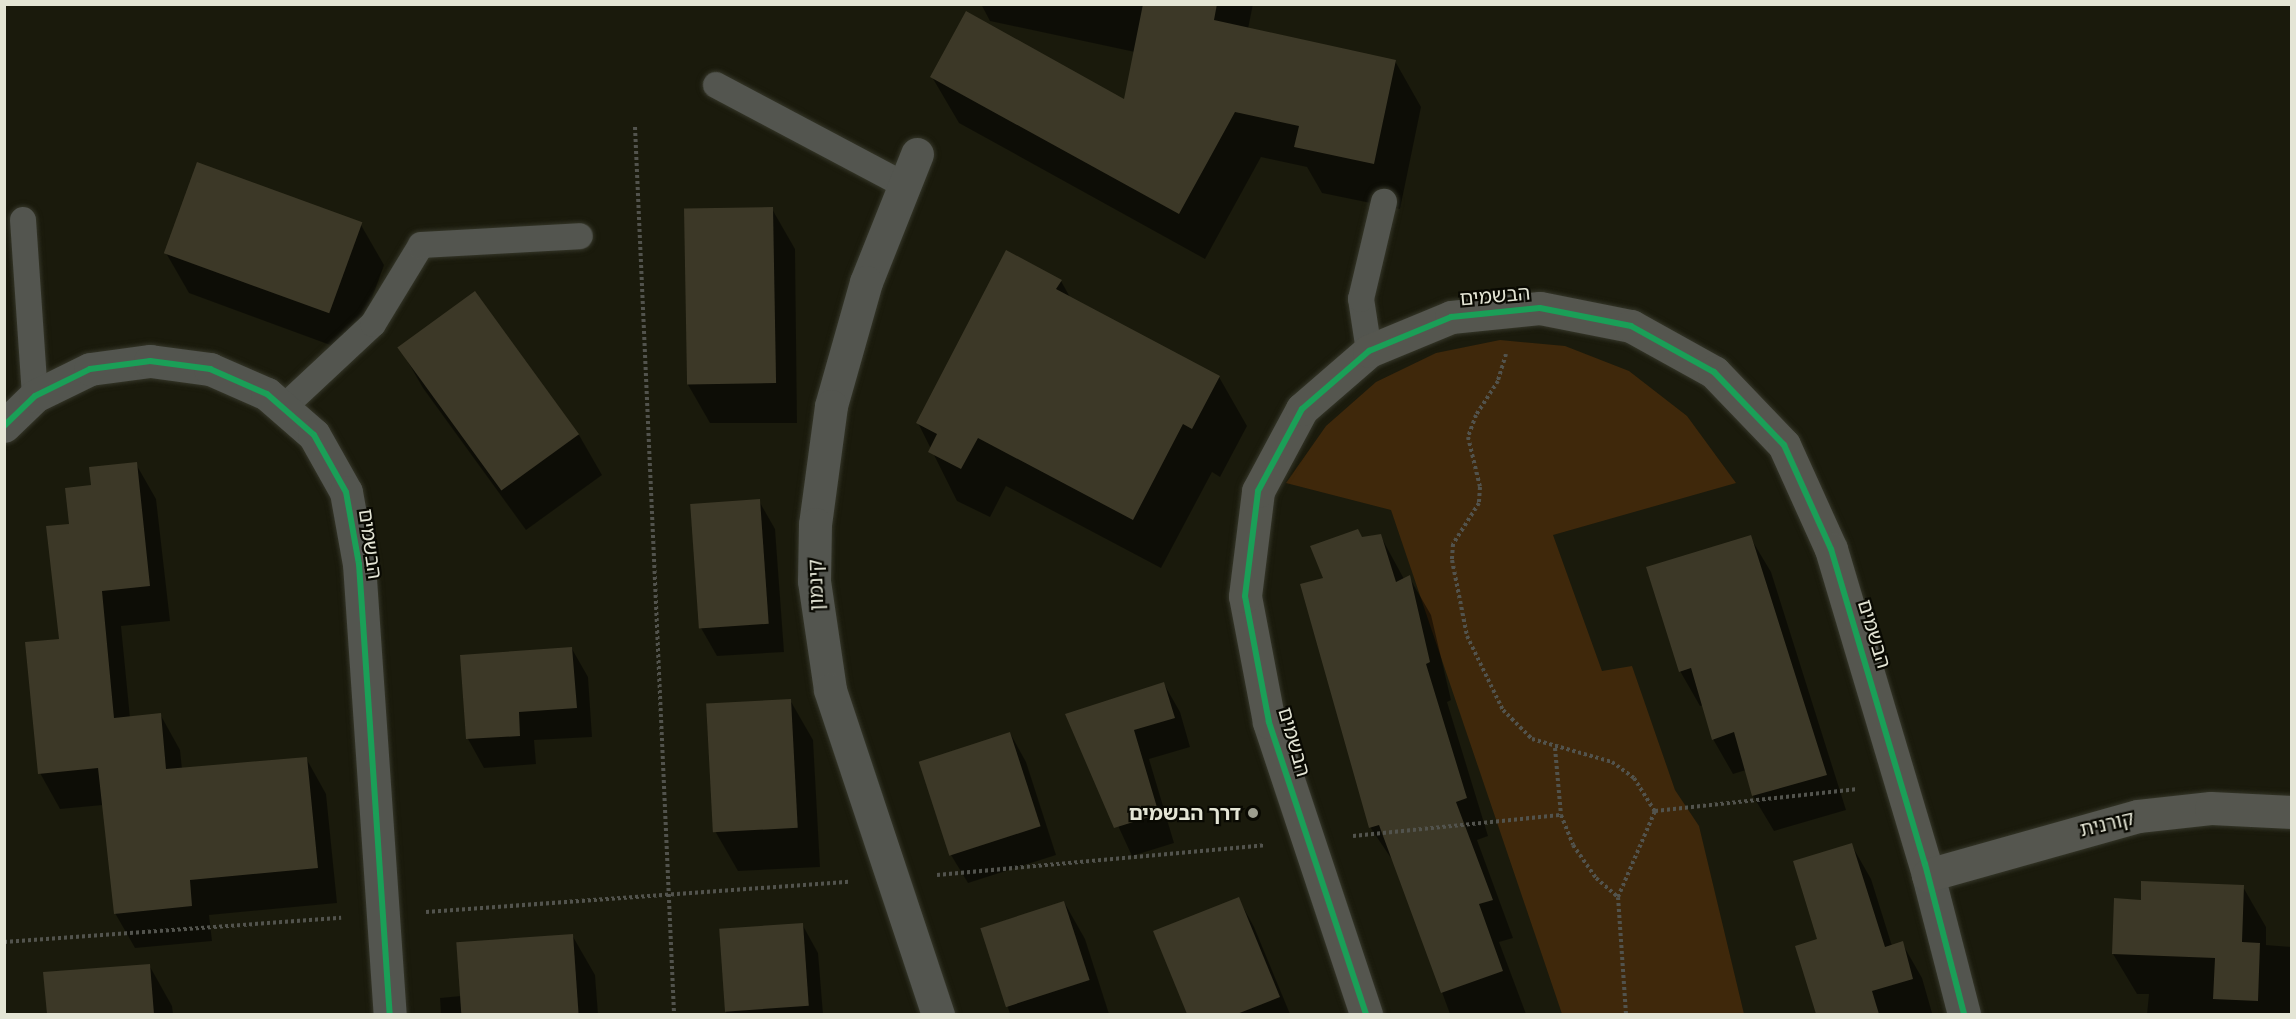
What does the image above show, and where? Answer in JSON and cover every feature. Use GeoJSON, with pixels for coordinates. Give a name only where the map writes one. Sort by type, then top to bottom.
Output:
{"type":"FeatureCollection","features":[{"type":"Feature","properties":{"kind":"street","name":"קינמון"},"geometry":{"type":"LineString","coordinates":[[917,154],[846,345],[831,406],[815,524],[814,581],[830,690],[938,1014]]}},
{"type":"Feature","properties":{"kind":"street","name":"הבשמים"},"geometry":{"type":"LineString","coordinates":[[1366,1014],[1269,722],[1245,596],[1258,491],[1302,409],[1369,351],[1451,317],[1540,309],[1631,326],[1714,372],[1784,445],[1831,549],[1902,784],[1964,1014]]}},
{"type":"Feature","properties":{"kind":"street","name":"הבשמים"},"geometry":{"type":"LineString","coordinates":[[4,426],[34,396],[90,369],[150,361],[210,369],[267,394],[314,435],[346,492],[359,564],[390,1014]]}},
{"type":"Feature","properties":{"kind":"street","name":"קורנית"},"geometry":{"type":"LineString","coordinates":[[1928,875],[2138,816],[2211,808],[2292,812]]}},
{"type":"Feature","properties":{"kind":"lane"},"geometry":{"type":"LineString","coordinates":[[716,85],[904,185]]}},
{"type":"Feature","properties":{"kind":"lane"},"geometry":{"type":"LineString","coordinates":[[1369,351],[1361,299],[1384,202]]}},
{"type":"Feature","properties":{"kind":"lane"},"geometry":{"type":"LineString","coordinates":[[23,220],[34,396]]}},
{"type":"Feature","properties":{"kind":"lane"},"geometry":{"type":"LineString","coordinates":[[283,408],[373,324],[421,245],[580,236]]}},
{"type":"Feature","properties":{"kind":"path"},"geometry":{"type":"LineString","coordinates":[[635,127],[674,1014]]}},
{"type":"Feature","properties":{"kind":"path"},"geometry":{"type":"LineString","coordinates":[[1506,311],[1504,369],[1476,415],[1468,437],[1480,487],[1479,503],[1453,544],[1452,560],[1467,636],[1482,672],[1503,710],[1532,740],[1555,748],[1589,753],[1612,762],[1634,778],[1655,811]]}},
{"type":"Feature","properties":{"kind":"path"},"geometry":{"type":"LineString","coordinates":[[1555,748],[1561,815],[1573,845],[1596,878],[1618,897]]}},
{"type":"Feature","properties":{"kind":"path"},"geometry":{"type":"LineString","coordinates":[[1655,811],[1902,784]]}},
{"type":"Feature","properties":{"kind":"path"},"geometry":{"type":"LineString","coordinates":[[1626,1014],[1618,897],[1655,811]]}},
{"type":"Feature","properties":{"kind":"path"},"geometry":{"type":"LineString","coordinates":[[4,942],[892,879],[1561,815]]}},
{"type":"Feature","properties":{"kind":"shaded area"},"geometry":{"type":"Polygon","coordinates":[[[1500,340],[1565,346],[1629,371],[1687,416],[1736,483],[1553,535],[1602,671],[1632,666],[1675,790],[1699,826],[1744,1014],[1562,1014],[1391,510],[1286,483],[1326,426],[1376,382],[1436,353],[1500,340]]]}},
{"type":"Feature","properties":{"kind":"building"},"geometry":{"type":"Polygon","coordinates":[[[1143,4],[1217,4],[1214,20],[1396,60],[1374,164],[1294,147],[1299,126],[1235,112],[1179,214],[930,77],[966,11],[1124,99],[1143,4]]]}},
{"type":"Feature","properties":{"kind":"building"},"geometry":{"type":"Polygon","coordinates":[[[197,162],[362,222],[329,313],[164,253],[197,162]]]}},
{"type":"Feature","properties":{"kind":"building"},"geometry":{"type":"Polygon","coordinates":[[[773,207],[776,383],[687,385],[684,209],[773,207]]]}},
{"type":"Feature","properties":{"kind":"building"},"geometry":{"type":"Polygon","coordinates":[[[1006,250],[1062,280],[1056,289],[1220,376],[1192,429],[1183,424],[1133,520],[978,438],[961,469],[928,452],[937,434],[916,423],[1006,250]]]}},
{"type":"Feature","properties":{"kind":"building"},"geometry":{"type":"Polygon","coordinates":[[[475,291],[579,434],[501,491],[397,347],[475,291]]]}},
{"type":"Feature","properties":{"kind":"building"},"geometry":{"type":"Polygon","coordinates":[[[137,462],[150,586],[102,591],[114,718],[161,713],[166,769],[307,757],[318,868],[190,880],[192,906],[114,914],[98,768],[38,774],[25,642],[59,639],[46,526],[69,524],[65,488],[91,485],[89,467],[137,462]]]}},
{"type":"Feature","properties":{"kind":"building"},"geometry":{"type":"Polygon","coordinates":[[[760,499],[769,624],[699,629],[690,504],[760,499]]]}},
{"type":"Feature","properties":{"kind":"building"},"geometry":{"type":"Polygon","coordinates":[[[1358,529],[1362,537],[1381,534],[1396,582],[1410,575],[1430,662],[1426,664],[1467,798],[1456,802],[1493,900],[1479,904],[1503,971],[1441,993],[1379,825],[1369,828],[1300,584],[1323,578],[1310,546],[1358,529]]]}},
{"type":"Feature","properties":{"kind":"building"},"geometry":{"type":"Polygon","coordinates":[[[1751,535],[1827,775],[1752,796],[1734,732],[1712,740],[1691,668],[1679,672],[1646,567],[1751,535]]]}},
{"type":"Feature","properties":{"kind":"building"},"geometry":{"type":"Polygon","coordinates":[[[572,647],[577,708],[519,712],[520,736],[466,739],[460,655],[572,647]]]}},
{"type":"Feature","properties":{"kind":"building"},"geometry":{"type":"Polygon","coordinates":[[[1164,682],[1175,718],[1134,730],[1159,814],[1114,828],[1065,714],[1164,682]]]}},
{"type":"Feature","properties":{"kind":"building"},"geometry":{"type":"Polygon","coordinates":[[[791,699],[798,828],[713,832],[706,703],[791,699]]]}},
{"type":"Feature","properties":{"kind":"building"},"geometry":{"type":"Polygon","coordinates":[[[1010,732],[1041,826],[949,856],[919,762],[1010,732]]]}},
{"type":"Feature","properties":{"kind":"building"},"geometry":{"type":"Polygon","coordinates":[[[1852,843],[1885,947],[1903,941],[1913,979],[1872,991],[1879,1014],[1816,1014],[1795,946],[1817,939],[1793,861],[1852,843]]]}},
{"type":"Feature","properties":{"kind":"building"},"geometry":{"type":"Polygon","coordinates":[[[2141,881],[2244,885],[2242,942],[2260,943],[2258,1001],[2213,999],[2215,958],[2112,954],[2114,898],[2141,900],[2141,881]]]}},
{"type":"Feature","properties":{"kind":"building"},"geometry":{"type":"Polygon","coordinates":[[[1239,897],[1280,997],[1237,1014],[1187,1014],[1153,931],[1239,897]]]}},
{"type":"Feature","properties":{"kind":"building"},"geometry":{"type":"Polygon","coordinates":[[[1064,901],[1090,980],[1006,1007],[980,928],[1064,901]]]}},
{"type":"Feature","properties":{"kind":"building"},"geometry":{"type":"Polygon","coordinates":[[[803,923],[809,1006],[725,1012],[719,929],[803,923]]]}},
{"type":"Feature","properties":{"kind":"building"},"geometry":{"type":"Polygon","coordinates":[[[573,934],[579,1014],[461,1014],[456,942],[573,934]]]}},
{"type":"Feature","properties":{"kind":"building"},"geometry":{"type":"Polygon","coordinates":[[[150,964],[154,1014],[47,1014],[43,972],[150,964]]]}},
{"type":"Feature","properties":{"kind":"cycle path"},"geometry":{"type":"LineString","coordinates":[[1366,1014],[1269,722],[1245,596],[1258,491],[1302,409],[1369,351],[1451,317],[1540,308],[1631,326],[1714,372],[1784,445],[1831,549],[1925,864],[1964,1014]]}},
{"type":"Feature","properties":{"kind":"cycle path"},"geometry":{"type":"LineString","coordinates":[[4,426],[35,396],[90,369],[150,361],[210,369],[267,394],[314,435],[346,492],[359,564],[390,1014]]}},
{"type":"Feature","properties":{"kind":"place","name":"דרך הבשמים"},"geometry":{"type":"Point","coordinates":[1253,813]}}]}
